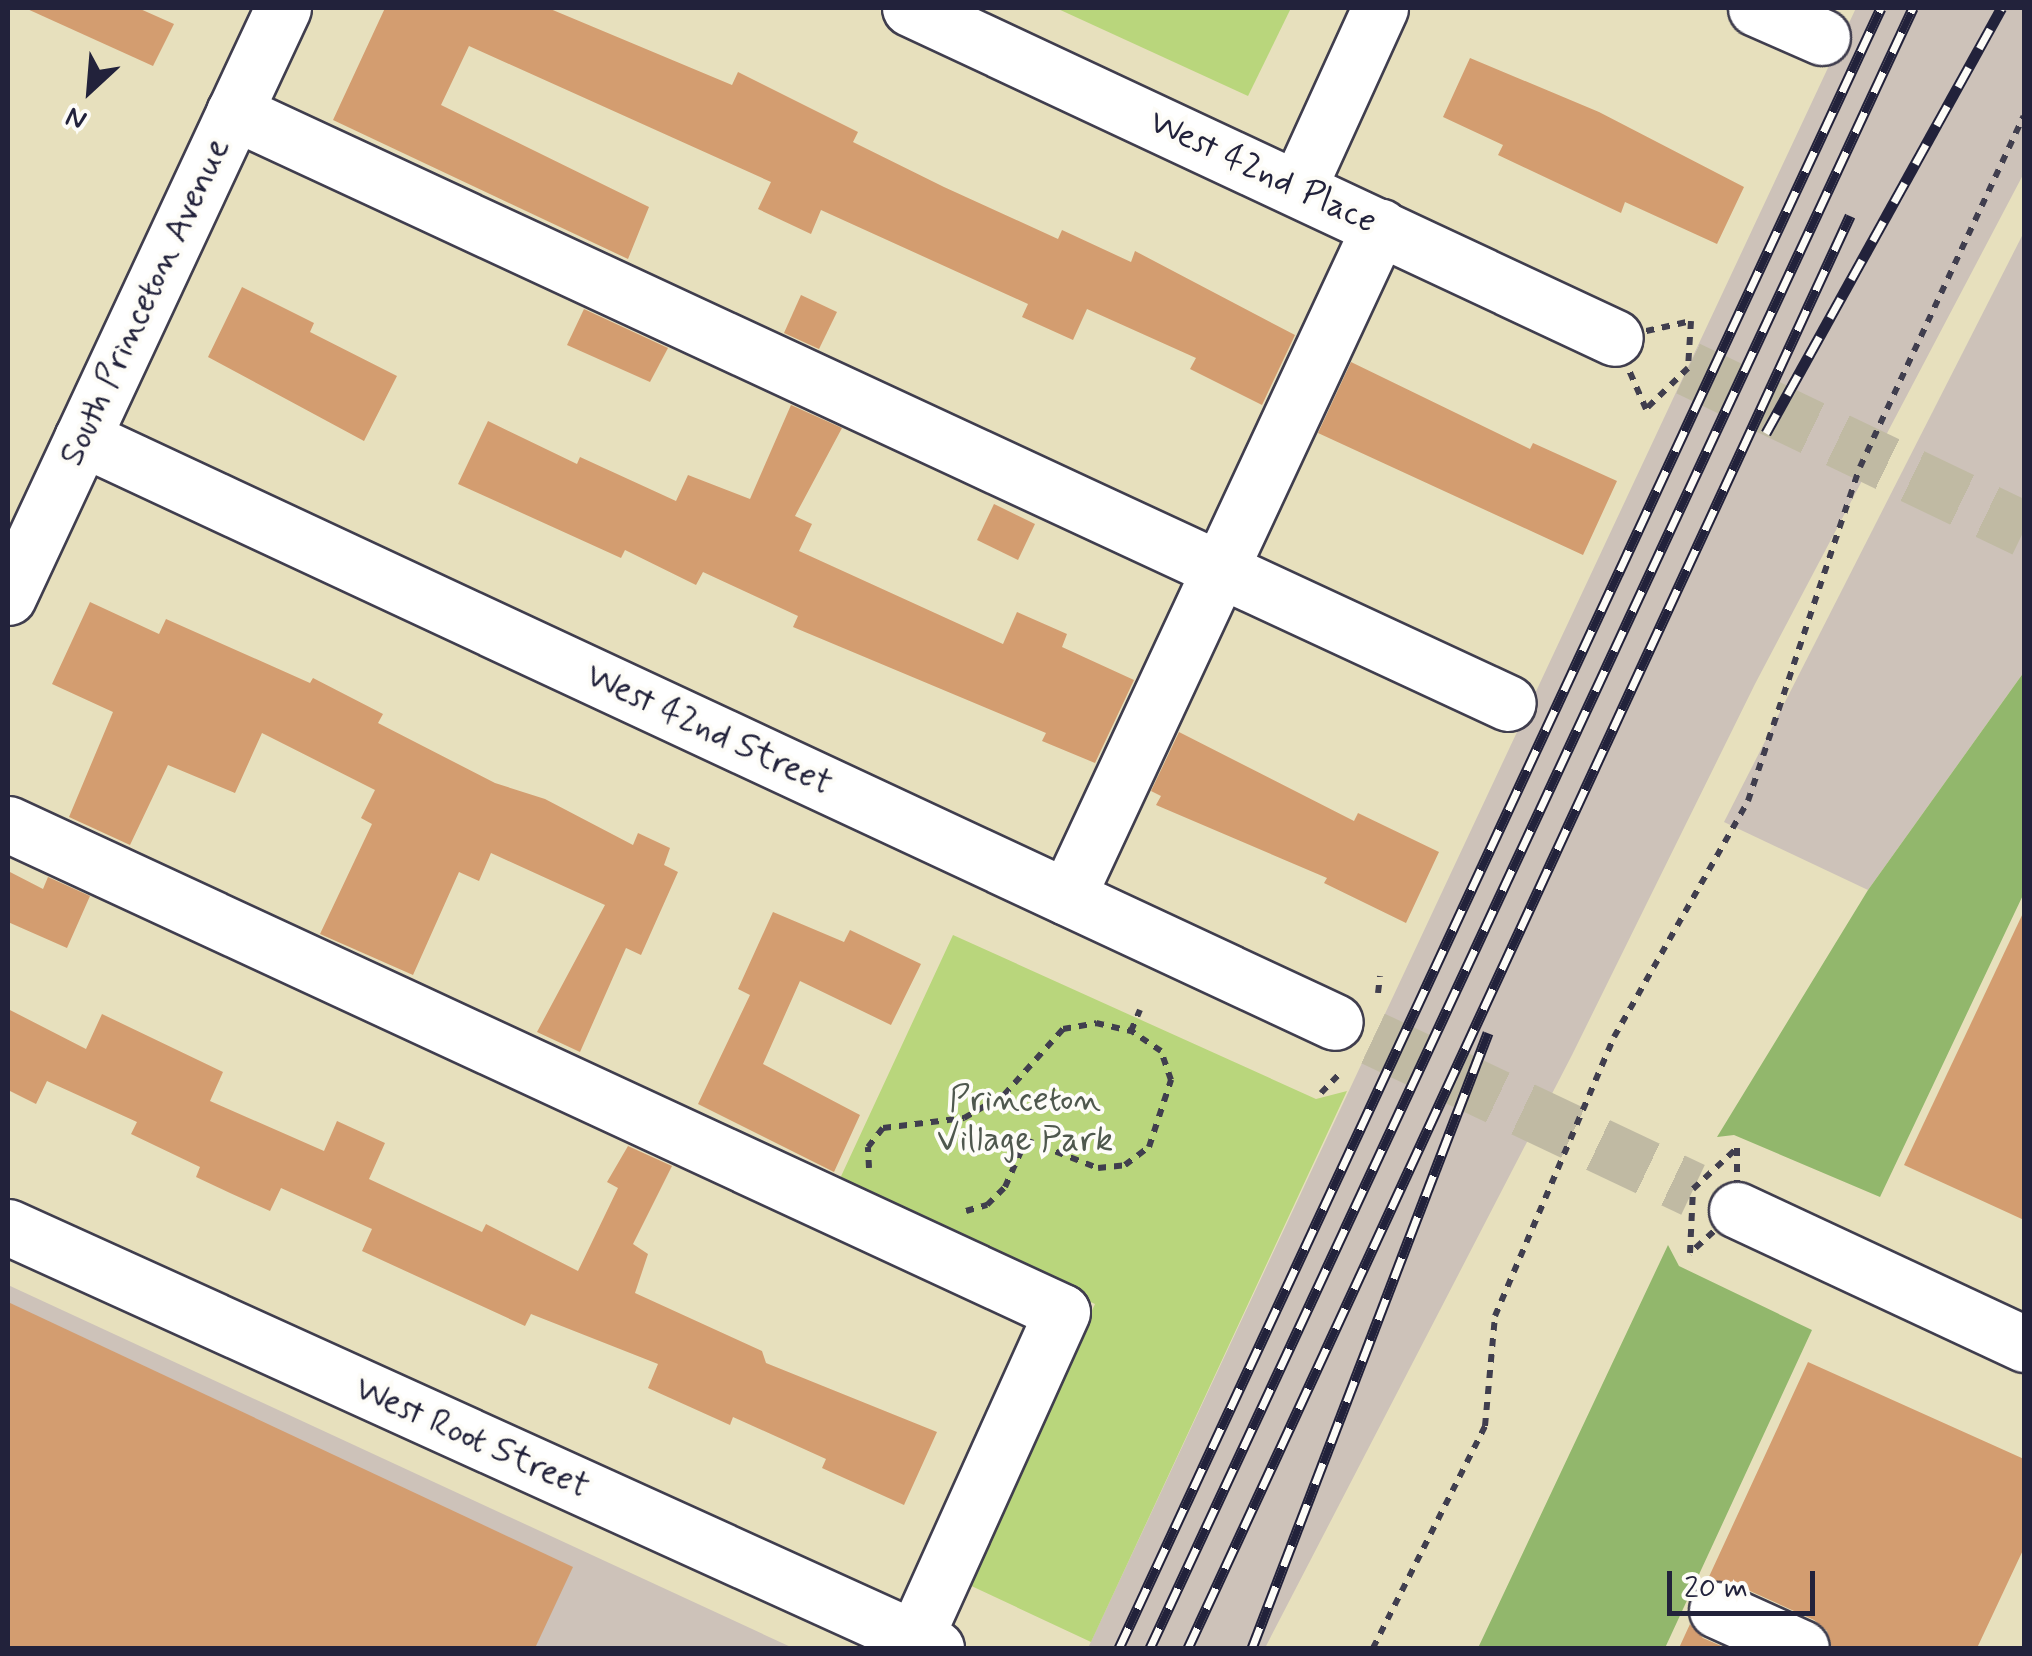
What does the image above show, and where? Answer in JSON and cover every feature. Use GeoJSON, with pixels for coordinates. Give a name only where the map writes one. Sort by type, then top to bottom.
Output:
{"type":"FeatureCollection","features":[{"type":"Feature","properties":{"kind":"street","name":"South Princeton Avenue"},"geometry":{"type":"LineString","coordinates":[[8,597],[283,8]]}},
{"type":"Feature","properties":{"kind":"street","name":"West 42nd Place"},"geometry":{"type":"LineString","coordinates":[[910,8],[1615,338]]}},
{"type":"Feature","properties":{"kind":"street"},"geometry":{"type":"LineString","coordinates":[[1298,188],[1380,8]]}},
{"type":"Feature","properties":{"kind":"street"},"geometry":{"type":"LineString","coordinates":[[1756,8],[1822,37]]}},
{"type":"Feature","properties":{"kind":"street"},"geometry":{"type":"LineString","coordinates":[[234,112],[1508,703]]}},
{"type":"Feature","properties":{"kind":"street"},"geometry":{"type":"LineString","coordinates":[[1067,897],[1380,226]]}},
{"type":"Feature","properties":{"kind":"street","name":"West 42nd Street"},"geometry":{"type":"LineString","coordinates":[[82,438],[1335,1022]]}},
{"type":"Feature","properties":{"kind":"street"},"geometry":{"type":"LineString","coordinates":[[8,824],[1062,1312],[925,1643]]}},
{"type":"Feature","properties":{"kind":"street"},"geometry":{"type":"LineString","coordinates":[[1737,1210],[2024,1344]]}},
{"type":"Feature","properties":{"kind":"street","name":"West Root Street"},"geometry":{"type":"LineString","coordinates":[[8,1228],[925,1643]]}},
{"type":"Feature","properties":{"kind":"street"},"geometry":{"type":"LineString","coordinates":[[1717,1610],[1801,1648]]}},
{"type":"Feature","properties":{"kind":"path"},"geometry":{"type":"LineString","coordinates":[[1372,1648],[1485,1426],[1496,1316],[1614,1037],[1748,801],[1860,468],[2024,116]]}},
{"type":"Feature","properties":{"kind":"path"},"geometry":{"type":"LineString","coordinates":[[1646,408],[1688,368],[1691,322]]}},
{"type":"Feature","properties":{"kind":"path"},"geometry":{"type":"LineString","coordinates":[[1131,1031],[1140,1010]]}},
{"type":"Feature","properties":{"kind":"path"},"geometry":{"type":"LineString","coordinates":[[878,1182],[868,1148],[883,1128],[964,1118],[1004,1095],[1063,1030],[1096,1023],[1131,1031],[1161,1051],[1171,1080],[1149,1147],[1125,1165],[1098,1168],[1026,1140],[996,1196],[949,1216]]}},
{"type":"Feature","properties":{"kind":"shaded area"},"geometry":{"type":"Polygon","coordinates":[[[1856,8],[2024,8],[2024,173],[1755,684],[1572,1055],[1265,1648],[1088,1648],[1856,8]]]}},
{"type":"Feature","properties":{"kind":"shaded area"},"geometry":{"type":"Polygon","coordinates":[[[2024,232],[2024,672],[1868,890],[1724,822],[2024,232]]]}},
{"type":"Feature","properties":{"kind":"shaded area"},"geometry":{"type":"Polygon","coordinates":[[[8,1285],[793,1648],[8,1648],[8,1285]]]}},
{"type":"Feature","properties":{"kind":"green space"},"geometry":{"type":"Polygon","coordinates":[[[1056,8],[1291,8],[1248,96],[1056,8]]]}},
{"type":"Feature","properties":{"kind":"green space"},"geometry":{"type":"Polygon","coordinates":[[[2024,672],[2024,893],[1880,1197],[1734,1135],[1717,1137],[1868,890],[2024,672]]]}},
{"type":"Feature","properties":{"kind":"green space","name":"Princeton Village Park"},"geometry":{"type":"Polygon","coordinates":[[[953,935],[1316,1099],[1347,1091],[1091,1642],[965,1583],[1095,1304],[837,1185],[953,935]]]}},
{"type":"Feature","properties":{"kind":"green space"},"geometry":{"type":"Polygon","coordinates":[[[1668,1245],[1679,1266],[1812,1330],[1665,1648],[1478,1648],[1668,1245]]]}},
{"type":"Feature","properties":{"kind":"building"},"geometry":{"type":"Polygon","coordinates":[[[25,8],[138,8],[174,24],[153,66],[25,8]]]}},
{"type":"Feature","properties":{"kind":"building"},"geometry":{"type":"Polygon","coordinates":[[[385,8],[548,8],[732,85],[738,72],[858,132],[853,142],[944,187],[1058,239],[1062,230],[1131,262],[1135,251],[1295,335],[1262,405],[1190,369],[1196,358],[1087,309],[1073,340],[1022,317],[1028,304],[821,210],[811,234],[758,209],[771,182],[469,46],[441,105],[649,207],[628,259],[333,120],[385,8]]]}},
{"type":"Feature","properties":{"kind":"building"},"geometry":{"type":"Polygon","coordinates":[[[1470,58],[1599,112],[1744,187],[1717,244],[1625,202],[1621,213],[1498,155],[1503,145],[1443,117],[1470,58]]]}},
{"type":"Feature","properties":{"kind":"building"},"geometry":{"type":"Polygon","coordinates":[[[242,287],[314,323],[310,332],[397,376],[364,441],[208,357],[242,287]]]}},
{"type":"Feature","properties":{"kind":"building"},"geometry":{"type":"Polygon","coordinates":[[[801,295],[837,312],[819,349],[784,333],[801,295]]]}},
{"type":"Feature","properties":{"kind":"building"},"geometry":{"type":"Polygon","coordinates":[[[584,309],[668,348],[650,382],[567,345],[584,309]]]}},
{"type":"Feature","properties":{"kind":"building"},"geometry":{"type":"Polygon","coordinates":[[[1351,362],[1530,449],[1533,443],[1617,481],[1583,555],[1318,433],[1351,362]]]}},
{"type":"Feature","properties":{"kind":"building"},"geometry":{"type":"Polygon","coordinates":[[[791,405],[842,428],[795,516],[812,524],[799,551],[1003,644],[1017,612],[1067,634],[1062,647],[1134,680],[1095,763],[1042,741],[1046,733],[793,627],[798,616],[703,572],[696,585],[625,550],[621,558],[458,484],[488,421],[577,464],[580,457],[676,501],[688,475],[750,499],[791,405]]]}},
{"type":"Feature","properties":{"kind":"building"},"geometry":{"type":"Polygon","coordinates":[[[994,504],[1035,524],[1018,560],[977,540],[994,504]]]}},
{"type":"Feature","properties":{"kind":"building"},"geometry":{"type":"Polygon","coordinates":[[[90,602],[159,634],[166,619],[310,683],[313,678],[383,714],[378,723],[495,783],[545,799],[633,845],[638,833],[670,848],[664,865],[678,872],[641,955],[626,948],[580,1052],[537,1032],[605,905],[491,853],[479,881],[459,872],[413,975],[320,934],[372,824],[361,818],[375,790],[262,733],[235,793],[168,765],[130,845],[69,817],[113,712],[52,684],[90,602]]]}},
{"type":"Feature","properties":{"kind":"building"},"geometry":{"type":"Polygon","coordinates":[[[1179,732],[1354,821],[1358,813],[1439,852],[1406,923],[1324,883],[1327,878],[1156,805],[1161,796],[1151,791],[1179,732]]]}},
{"type":"Feature","properties":{"kind":"building"},"geometry":{"type":"Polygon","coordinates":[[[8,871],[43,889],[48,877],[90,896],[67,948],[8,922],[8,871]]]}},
{"type":"Feature","properties":{"kind":"building"},"geometry":{"type":"Polygon","coordinates":[[[2024,911],[2024,1220],[1904,1165],[2024,911]]]}},
{"type":"Feature","properties":{"kind":"building"},"geometry":{"type":"Polygon","coordinates":[[[773,912],[844,942],[850,930],[921,964],[891,1025],[800,981],[763,1064],[860,1115],[834,1172],[698,1104],[750,995],[738,989],[773,912]]]}},
{"type":"Feature","properties":{"kind":"building"},"geometry":{"type":"Polygon","coordinates":[[[8,1009],[86,1049],[102,1014],[223,1072],[210,1101],[324,1151],[337,1121],[385,1143],[369,1179],[482,1232],[486,1224],[578,1271],[618,1188],[607,1182],[628,1146],[672,1166],[633,1244],[648,1254],[635,1293],[762,1351],[766,1363],[937,1432],[904,1505],[822,1468],[826,1459],[733,1417],[730,1425],[648,1388],[658,1364],[531,1314],[525,1326],[362,1251],[372,1229],[281,1188],[270,1211],[230,1193],[196,1177],[200,1167],[131,1134],[137,1122],[47,1081],[36,1104],[8,1090],[8,1009]]]}},
{"type":"Feature","properties":{"kind":"building"},"geometry":{"type":"Polygon","coordinates":[[[8,1302],[573,1567],[535,1648],[8,1648],[8,1302]]]}},
{"type":"Feature","properties":{"kind":"building"},"geometry":{"type":"Polygon","coordinates":[[[1808,1362],[2024,1459],[2024,1548],[1977,1648],[1832,1648],[1827,1631],[1814,1620],[1730,1582],[1707,1581],[1808,1362]]]}},
{"type":"Feature","properties":{"kind":"building"},"geometry":{"type":"Polygon","coordinates":[[[1690,1624],[1703,1638],[1726,1648],[1679,1648],[1690,1624]]]}},
{"type":"Feature","properties":{"kind":"tunnel"},"geometry":{"type":"LineString","coordinates":[[1688,368],[2024,529]]}},
{"type":"Feature","properties":{"kind":"tunnel"},"geometry":{"type":"LineString","coordinates":[[1373,1038],[1693,1189]]}},
{"type":"Feature","properties":{"kind":"railway"},"geometry":{"type":"LineString","coordinates":[[1119,1648],[1881,8]]}},
{"type":"Feature","properties":{"kind":"railway"},"geometry":{"type":"LineString","coordinates":[[1150,1648],[1913,8]]}},
{"type":"Feature","properties":{"kind":"railway"},"geometry":{"type":"LineString","coordinates":[[1766,433],[2002,8]]}},
{"type":"Feature","properties":{"kind":"railway"},"geometry":{"type":"LineString","coordinates":[[1188,1648],[1850,216]]}},
{"type":"Feature","properties":{"kind":"railway"},"geometry":{"type":"LineString","coordinates":[[1252,1648],[1488,1033]]}}]}
